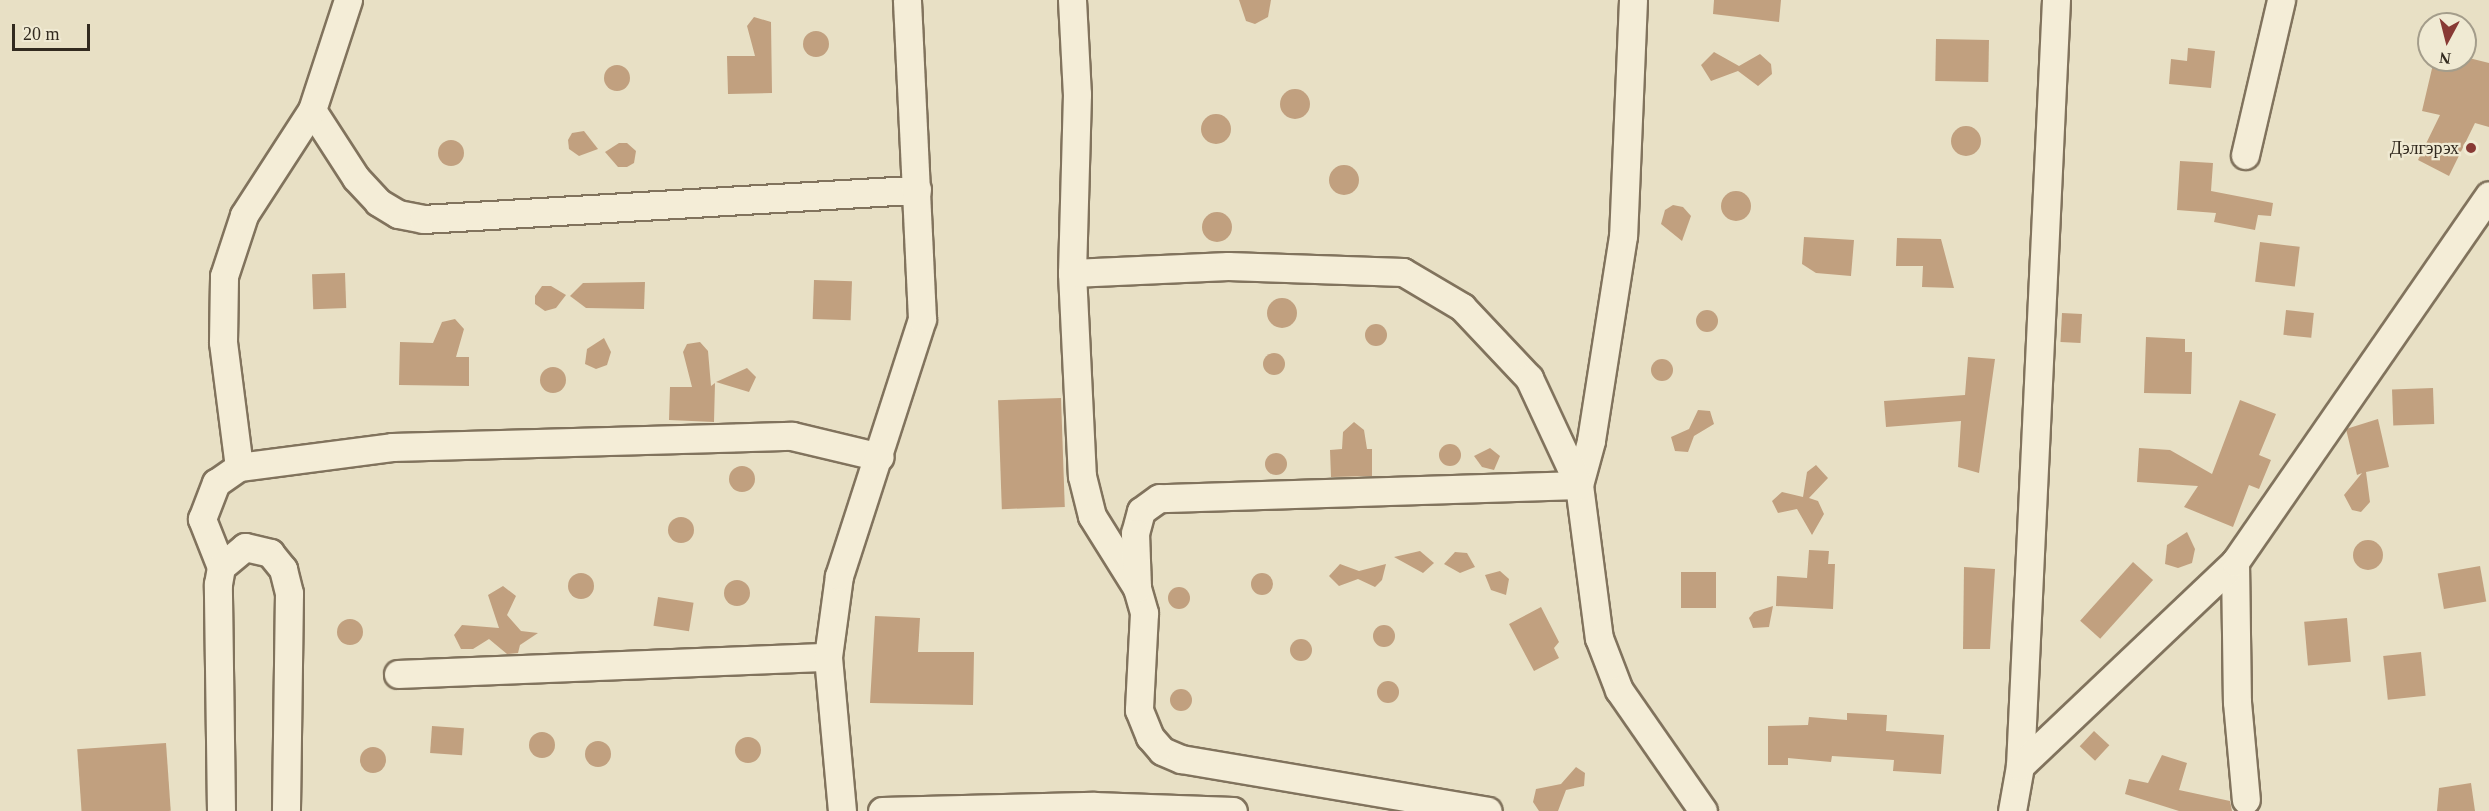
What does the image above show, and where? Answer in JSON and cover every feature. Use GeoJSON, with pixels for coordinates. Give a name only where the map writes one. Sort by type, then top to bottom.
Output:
{"type":"FeatureCollection","features":[{"type":"Feature","properties":{"kind":"street"},"geometry":{"type":"LineString","coordinates":[[239,466],[223,342],[224,276],[244,215],[312,110],[348,0]]}},
{"type":"Feature","properties":{"kind":"street"},"geometry":{"type":"LineString","coordinates":[[842,811],[828,657],[839,576],[880,457],[922,319],[907,0]]}},
{"type":"Feature","properties":{"kind":"street"},"geometry":{"type":"LineString","coordinates":[[1072,0],[1077,94],[1072,273],[1082,476],[1092,516],[1137,588]]}},
{"type":"Feature","properties":{"kind":"street"},"geometry":{"type":"LineString","coordinates":[[1579,485],[1591,441],[1623,236],[1633,0]]}},
{"type":"Feature","properties":{"kind":"street"},"geometry":{"type":"LineString","coordinates":[[2012,811],[2020,766],[2056,0]]}},
{"type":"Feature","properties":{"kind":"street"},"geometry":{"type":"LineString","coordinates":[[2245,155],[2282,0]]}},
{"type":"Feature","properties":{"kind":"street"},"geometry":{"type":"LineString","coordinates":[[312,110],[356,178],[378,202],[398,214],[423,219],[917,190]]}},
{"type":"Feature","properties":{"kind":"street"},"geometry":{"type":"LineString","coordinates":[[2020,766],[2235,562],[2489,195]]}},
{"type":"Feature","properties":{"kind":"street"},"geometry":{"type":"LineString","coordinates":[[1072,273],[1228,266],[1403,272],[1462,307],[1529,378],[1579,485],[1599,638],[1619,690],[1703,811]]}},
{"type":"Feature","properties":{"kind":"street"},"geometry":{"type":"LineString","coordinates":[[221,811],[221,567],[202,519],[216,483],[239,466],[392,447],[792,436],[880,457]]}},
{"type":"Feature","properties":{"kind":"street"},"geometry":{"type":"LineString","coordinates":[[1488,811],[1181,759],[1162,751],[1150,737],[1139,710],[1144,613],[1137,588],[1135,533],[1141,511],[1159,498],[1579,485]]}},
{"type":"Feature","properties":{"kind":"street"},"geometry":{"type":"LineString","coordinates":[[221,567],[245,547],[270,553],[283,569],[289,593],[286,811]]}},
{"type":"Feature","properties":{"kind":"street"},"geometry":{"type":"LineString","coordinates":[[2235,562],[2237,702],[2246,800]]}},
{"type":"Feature","properties":{"kind":"street"},"geometry":{"type":"LineString","coordinates":[[398,674],[828,657]]}},
{"type":"Feature","properties":{"kind":"street"},"geometry":{"type":"LineString","coordinates":[[882,811],[1094,806],[1233,811]]}},
{"type":"Feature","properties":{"kind":"building"},"geometry":{"type":"Polygon","coordinates":[[[1239,0],[1271,0],[1268,17],[1255,24],[1246,21],[1239,0]]]}},
{"type":"Feature","properties":{"kind":"building"},"geometry":{"type":"Polygon","coordinates":[[[1714,0],[1781,0],[1779,22],[1713,14],[1714,0]]]}},
{"type":"Feature","properties":{"kind":"building"},"geometry":{"type":"Polygon","coordinates":[[[754,17],[771,22],[772,93],[728,94],[727,56],[755,56],[747,26],[754,17]]]}},
{"type":"Feature","properties":{"kind":"building"},"geometry":{"type":"Polygon","coordinates":[[[816,31],[825,35],[829,44],[825,53],[816,57],[807,53],[803,44],[807,35],[816,31]]]}},
{"type":"Feature","properties":{"kind":"building"},"geometry":{"type":"Polygon","coordinates":[[[1936,39],[1989,40],[1988,82],[1935,81],[1936,39]]]}},
{"type":"Feature","properties":{"kind":"building"},"geometry":{"type":"Polygon","coordinates":[[[2188,48],[2215,51],[2211,88],[2169,84],[2171,59],[2187,61],[2188,48]]]}},
{"type":"Feature","properties":{"kind":"building"},"geometry":{"type":"Polygon","coordinates":[[[1714,52],[1739,66],[1760,54],[1771,64],[1772,74],[1758,86],[1738,71],[1711,81],[1701,65],[1714,52]]]}},
{"type":"Feature","properties":{"kind":"building"},"geometry":{"type":"Polygon","coordinates":[[[2477,60],[2489,63],[2489,127],[2475,123],[2449,176],[2418,160],[2440,115],[2422,111],[2431,72],[2477,72],[2477,60]]]}},
{"type":"Feature","properties":{"kind":"building"},"geometry":{"type":"Polygon","coordinates":[[[617,65],[626,69],[630,78],[626,87],[617,91],[608,87],[604,78],[608,69],[617,65]]]}},
{"type":"Feature","properties":{"kind":"building"},"geometry":{"type":"Polygon","coordinates":[[[1295,89],[1301,90],[1309,98],[1309,110],[1301,118],[1295,119],[1289,118],[1281,110],[1280,104],[1281,98],[1289,90],[1295,89]]]}},
{"type":"Feature","properties":{"kind":"building"},"geometry":{"type":"Polygon","coordinates":[[[1216,114],[1222,115],[1230,123],[1230,135],[1222,143],[1216,144],[1210,143],[1202,135],[1201,129],[1202,123],[1210,115],[1216,114]]]}},
{"type":"Feature","properties":{"kind":"building"},"geometry":{"type":"Polygon","coordinates":[[[1966,126],[1972,127],[1980,135],[1980,147],[1972,155],[1966,156],[1960,155],[1952,147],[1951,141],[1952,135],[1960,127],[1966,126]]]}},
{"type":"Feature","properties":{"kind":"building"},"geometry":{"type":"Polygon","coordinates":[[[584,131],[598,149],[579,156],[569,149],[568,140],[572,133],[584,131]]]}},
{"type":"Feature","properties":{"kind":"building"},"geometry":{"type":"Polygon","coordinates":[[[451,140],[460,144],[464,153],[460,162],[451,166],[442,162],[438,153],[442,144],[451,140]]]}},
{"type":"Feature","properties":{"kind":"building"},"geometry":{"type":"Polygon","coordinates":[[[619,143],[627,143],[636,151],[634,163],[627,167],[618,167],[605,152],[619,143]]]}},
{"type":"Feature","properties":{"kind":"building"},"geometry":{"type":"Polygon","coordinates":[[[2180,161],[2213,163],[2211,191],[2273,203],[2271,216],[2258,215],[2255,230],[2214,222],[2216,213],[2177,210],[2180,161]]]}},
{"type":"Feature","properties":{"kind":"building"},"geometry":{"type":"Polygon","coordinates":[[[1344,165],[1350,166],[1358,174],[1358,186],[1350,194],[1344,195],[1338,194],[1330,186],[1329,180],[1330,174],[1338,166],[1344,165]]]}},
{"type":"Feature","properties":{"kind":"building"},"geometry":{"type":"Polygon","coordinates":[[[1736,191],[1747,195],[1751,206],[1747,217],[1736,221],[1725,217],[1721,206],[1725,195],[1736,191]]]}},
{"type":"Feature","properties":{"kind":"building"},"geometry":{"type":"Polygon","coordinates":[[[1673,205],[1683,207],[1691,216],[1682,241],[1661,224],[1665,210],[1673,205]]]}},
{"type":"Feature","properties":{"kind":"building"},"geometry":{"type":"Polygon","coordinates":[[[1217,212],[1223,213],[1231,221],[1231,233],[1223,241],[1217,242],[1211,241],[1203,233],[1202,227],[1203,221],[1211,213],[1217,212]]]}},
{"type":"Feature","properties":{"kind":"building"},"geometry":{"type":"Polygon","coordinates":[[[1804,237],[1854,240],[1851,276],[1816,273],[1802,264],[1804,237]]]}},
{"type":"Feature","properties":{"kind":"building"},"geometry":{"type":"Polygon","coordinates":[[[1897,238],[1941,239],[1954,288],[1922,287],[1923,266],[1896,266],[1897,238]]]}},
{"type":"Feature","properties":{"kind":"building"},"geometry":{"type":"Polygon","coordinates":[[[2260,242],[2300,247],[2295,287],[2255,282],[2260,242]]]}},
{"type":"Feature","properties":{"kind":"building"},"geometry":{"type":"Polygon","coordinates":[[[345,273],[346,308],[313,309],[312,274],[345,273]]]}},
{"type":"Feature","properties":{"kind":"building"},"geometry":{"type":"Polygon","coordinates":[[[814,280],[852,281],[851,320],[813,319],[814,280]]]}},
{"type":"Feature","properties":{"kind":"building"},"geometry":{"type":"Polygon","coordinates":[[[645,282],[644,309],[586,308],[570,296],[583,283],[645,282]]]}},
{"type":"Feature","properties":{"kind":"building"},"geometry":{"type":"Polygon","coordinates":[[[542,286],[551,286],[566,295],[556,308],[545,311],[535,304],[535,296],[542,286]]]}},
{"type":"Feature","properties":{"kind":"building"},"geometry":{"type":"Polygon","coordinates":[[[1282,298],[1293,302],[1297,313],[1293,324],[1282,328],[1271,324],[1267,313],[1271,302],[1282,298]]]}},
{"type":"Feature","properties":{"kind":"building"},"geometry":{"type":"Polygon","coordinates":[[[1707,310],[1715,313],[1718,321],[1715,329],[1707,332],[1699,329],[1696,321],[1699,313],[1707,310]]]}},
{"type":"Feature","properties":{"kind":"building"},"geometry":{"type":"Polygon","coordinates":[[[2286,310],[2314,313],[2311,338],[2283,335],[2286,310]]]}},
{"type":"Feature","properties":{"kind":"building"},"geometry":{"type":"Polygon","coordinates":[[[2062,313],[2082,314],[2080,343],[2060,342],[2062,313]]]}},
{"type":"Feature","properties":{"kind":"building"},"geometry":{"type":"Polygon","coordinates":[[[455,319],[464,329],[456,357],[469,357],[469,386],[399,385],[400,342],[433,343],[442,322],[455,319]]]}},
{"type":"Feature","properties":{"kind":"building"},"geometry":{"type":"Polygon","coordinates":[[[1376,324],[1384,327],[1387,335],[1384,343],[1376,346],[1368,343],[1365,335],[1368,327],[1376,324]]]}},
{"type":"Feature","properties":{"kind":"building"},"geometry":{"type":"Polygon","coordinates":[[[2146,337],[2185,339],[2185,352],[2192,352],[2191,394],[2144,393],[2146,337]]]}},
{"type":"Feature","properties":{"kind":"building"},"geometry":{"type":"Polygon","coordinates":[[[604,338],[611,352],[607,365],[596,369],[585,364],[587,349],[604,338]]]}},
{"type":"Feature","properties":{"kind":"building"},"geometry":{"type":"Polygon","coordinates":[[[700,342],[708,351],[711,386],[715,383],[714,422],[669,420],[670,387],[692,387],[683,352],[687,344],[700,342]]]}},
{"type":"Feature","properties":{"kind":"building"},"geometry":{"type":"Polygon","coordinates":[[[1274,353],[1282,356],[1285,364],[1282,372],[1274,375],[1266,372],[1263,364],[1266,356],[1274,353]]]}},
{"type":"Feature","properties":{"kind":"building"},"geometry":{"type":"Polygon","coordinates":[[[1968,357],[1995,359],[1979,473],[1958,467],[1961,421],[1886,427],[1884,401],[1965,395],[1968,357]]]}},
{"type":"Feature","properties":{"kind":"building"},"geometry":{"type":"Polygon","coordinates":[[[1662,359],[1670,362],[1673,370],[1670,378],[1662,381],[1654,378],[1651,370],[1654,362],[1662,359]]]}},
{"type":"Feature","properties":{"kind":"building"},"geometry":{"type":"Polygon","coordinates":[[[553,367],[562,371],[566,380],[562,389],[553,393],[544,389],[540,380],[544,371],[553,367]]]}},
{"type":"Feature","properties":{"kind":"building"},"geometry":{"type":"Polygon","coordinates":[[[747,368],[756,377],[749,392],[716,382],[747,368]]]}},
{"type":"Feature","properties":{"kind":"building"},"geometry":{"type":"Polygon","coordinates":[[[2433,388],[2434,424],[2393,425],[2392,389],[2433,388]]]}},
{"type":"Feature","properties":{"kind":"building"},"geometry":{"type":"Polygon","coordinates":[[[1061,398],[1065,507],[1002,509],[998,400],[1061,398]]]}},
{"type":"Feature","properties":{"kind":"building"},"geometry":{"type":"Polygon","coordinates":[[[2240,400],[2276,414],[2259,455],[2271,460],[2259,489],[2249,485],[2233,527],[2184,507],[2198,486],[2137,482],[2139,448],[2170,450],[2212,474],[2240,400]]]}},
{"type":"Feature","properties":{"kind":"building"},"geometry":{"type":"Polygon","coordinates":[[[1698,410],[1710,411],[1714,424],[1694,436],[1688,452],[1675,451],[1671,437],[1689,429],[1698,410]]]}},
{"type":"Feature","properties":{"kind":"building"},"geometry":{"type":"Polygon","coordinates":[[[2378,419],[2389,467],[2366,472],[2370,502],[2361,512],[2352,510],[2344,495],[2362,473],[2357,475],[2346,429],[2378,419]]]}},
{"type":"Feature","properties":{"kind":"building"},"geometry":{"type":"Polygon","coordinates":[[[1354,422],[1364,430],[1367,449],[1372,449],[1372,476],[1331,477],[1330,450],[1342,449],[1343,432],[1354,422]]]}},
{"type":"Feature","properties":{"kind":"building"},"geometry":{"type":"Polygon","coordinates":[[[1450,444],[1458,447],[1461,455],[1458,463],[1450,466],[1442,463],[1439,455],[1442,447],[1450,444]]]}},
{"type":"Feature","properties":{"kind":"building"},"geometry":{"type":"Polygon","coordinates":[[[1490,448],[1500,456],[1494,470],[1482,467],[1474,456],[1490,448]]]}},
{"type":"Feature","properties":{"kind":"building"},"geometry":{"type":"Polygon","coordinates":[[[1276,453],[1284,456],[1287,464],[1284,472],[1276,475],[1268,472],[1265,464],[1268,456],[1276,453]]]}},
{"type":"Feature","properties":{"kind":"building"},"geometry":{"type":"Polygon","coordinates":[[[1816,465],[1828,478],[1809,498],[1818,501],[1824,514],[1812,535],[1797,509],[1778,513],[1772,501],[1782,492],[1803,497],[1807,472],[1816,465]]]}},
{"type":"Feature","properties":{"kind":"building"},"geometry":{"type":"Polygon","coordinates":[[[742,466],[751,470],[755,479],[751,488],[742,492],[733,488],[729,479],[733,470],[742,466]]]}},
{"type":"Feature","properties":{"kind":"building"},"geometry":{"type":"Polygon","coordinates":[[[681,517],[690,521],[694,530],[690,539],[681,543],[672,539],[668,530],[672,521],[681,517]]]}},
{"type":"Feature","properties":{"kind":"building"},"geometry":{"type":"Polygon","coordinates":[[[2187,532],[2195,549],[2192,563],[2178,568],[2165,564],[2167,545],[2187,532]]]}},
{"type":"Feature","properties":{"kind":"building"},"geometry":{"type":"Polygon","coordinates":[[[2368,540],[2379,544],[2383,555],[2379,566],[2368,570],[2357,566],[2353,555],[2357,544],[2368,540]]]}},
{"type":"Feature","properties":{"kind":"building"},"geometry":{"type":"Polygon","coordinates":[[[1809,550],[1829,551],[1828,564],[1835,564],[1833,609],[1776,606],[1777,576],[1807,578],[1809,550]]]}},
{"type":"Feature","properties":{"kind":"building"},"geometry":{"type":"Polygon","coordinates":[[[1420,551],[1434,563],[1423,573],[1394,557],[1420,551]]]}},
{"type":"Feature","properties":{"kind":"building"},"geometry":{"type":"Polygon","coordinates":[[[1455,552],[1467,553],[1475,567],[1460,573],[1444,564],[1455,552]]]}},
{"type":"Feature","properties":{"kind":"building"},"geometry":{"type":"Polygon","coordinates":[[[2133,562],[2153,580],[2100,639],[2080,621],[2133,562]]]}},
{"type":"Feature","properties":{"kind":"building"},"geometry":{"type":"Polygon","coordinates":[[[1340,564],[1359,571],[1386,564],[1382,580],[1375,587],[1358,579],[1339,586],[1329,576],[1340,564]]]}},
{"type":"Feature","properties":{"kind":"building"},"geometry":{"type":"Polygon","coordinates":[[[2480,566],[2486,601],[2444,609],[2438,573],[2480,566]]]}},
{"type":"Feature","properties":{"kind":"building"},"geometry":{"type":"Polygon","coordinates":[[[1964,567],[1995,569],[1990,649],[1963,649],[1964,567]]]}},
{"type":"Feature","properties":{"kind":"building"},"geometry":{"type":"Polygon","coordinates":[[[1500,571],[1509,579],[1506,595],[1491,590],[1485,575],[1500,571]]]}},
{"type":"Feature","properties":{"kind":"building"},"geometry":{"type":"Polygon","coordinates":[[[1681,572],[1716,572],[1716,608],[1681,608],[1681,572]]]}},
{"type":"Feature","properties":{"kind":"building"},"geometry":{"type":"Polygon","coordinates":[[[581,573],[590,577],[594,586],[590,595],[581,599],[572,595],[568,586],[572,577],[581,573]]]}},
{"type":"Feature","properties":{"kind":"building"},"geometry":{"type":"Polygon","coordinates":[[[1262,573],[1270,576],[1273,584],[1270,592],[1262,595],[1254,592],[1251,584],[1254,576],[1262,573]]]}},
{"type":"Feature","properties":{"kind":"building"},"geometry":{"type":"Polygon","coordinates":[[[737,580],[746,584],[750,593],[746,602],[737,606],[728,602],[724,593],[728,584],[737,580]]]}},
{"type":"Feature","properties":{"kind":"building"},"geometry":{"type":"Polygon","coordinates":[[[503,586],[516,596],[507,615],[521,631],[538,633],[520,645],[518,653],[507,654],[489,639],[473,649],[461,649],[454,635],[462,625],[499,628],[488,595],[503,586]]]}},
{"type":"Feature","properties":{"kind":"building"},"geometry":{"type":"Polygon","coordinates":[[[1179,587],[1187,590],[1190,598],[1187,606],[1179,609],[1171,606],[1168,598],[1171,590],[1179,587]]]}},
{"type":"Feature","properties":{"kind":"building"},"geometry":{"type":"Polygon","coordinates":[[[658,597],[694,603],[689,631],[653,626],[658,597]]]}},
{"type":"Feature","properties":{"kind":"building"},"geometry":{"type":"Polygon","coordinates":[[[1773,606],[1769,627],[1753,628],[1749,618],[1754,612],[1773,606]]]}},
{"type":"Feature","properties":{"kind":"building"},"geometry":{"type":"Polygon","coordinates":[[[1541,607],[1559,642],[1554,648],[1559,658],[1534,671],[1509,624],[1541,607]]]}},
{"type":"Feature","properties":{"kind":"building"},"geometry":{"type":"Polygon","coordinates":[[[875,616],[920,618],[918,652],[974,652],[973,705],[870,703],[875,616]]]}},
{"type":"Feature","properties":{"kind":"building"},"geometry":{"type":"Polygon","coordinates":[[[2347,618],[2351,662],[2308,666],[2304,622],[2347,618]]]}},
{"type":"Feature","properties":{"kind":"building"},"geometry":{"type":"Polygon","coordinates":[[[350,619],[359,623],[363,632],[359,641],[350,645],[341,641],[337,632],[341,623],[350,619]]]}},
{"type":"Feature","properties":{"kind":"building"},"geometry":{"type":"Polygon","coordinates":[[[1384,625],[1392,628],[1395,636],[1392,644],[1384,647],[1376,644],[1373,636],[1376,628],[1384,625]]]}},
{"type":"Feature","properties":{"kind":"building"},"geometry":{"type":"Polygon","coordinates":[[[1301,639],[1309,642],[1312,650],[1309,658],[1301,661],[1293,658],[1290,650],[1293,642],[1301,639]]]}},
{"type":"Feature","properties":{"kind":"building"},"geometry":{"type":"Polygon","coordinates":[[[2421,652],[2426,696],[2388,700],[2383,656],[2421,652]]]}},
{"type":"Feature","properties":{"kind":"building"},"geometry":{"type":"Polygon","coordinates":[[[1388,681],[1396,684],[1399,692],[1396,700],[1388,703],[1380,700],[1377,692],[1380,684],[1388,681]]]}},
{"type":"Feature","properties":{"kind":"building"},"geometry":{"type":"Polygon","coordinates":[[[1181,689],[1189,692],[1192,700],[1189,708],[1181,711],[1173,708],[1170,700],[1173,692],[1181,689]]]}},
{"type":"Feature","properties":{"kind":"building"},"geometry":{"type":"Polygon","coordinates":[[[1847,713],[1887,715],[1886,731],[1944,735],[1941,774],[1893,771],[1894,760],[1832,756],[1831,762],[1788,758],[1788,765],[1768,765],[1768,726],[1808,725],[1809,717],[1847,720],[1847,713]]]}},
{"type":"Feature","properties":{"kind":"building"},"geometry":{"type":"Polygon","coordinates":[[[432,726],[464,728],[462,755],[430,753],[432,726]]]}},
{"type":"Feature","properties":{"kind":"building"},"geometry":{"type":"Polygon","coordinates":[[[2094,731],[2109,745],[2095,761],[2080,746],[2094,731]]]}},
{"type":"Feature","properties":{"kind":"building"},"geometry":{"type":"Polygon","coordinates":[[[542,732],[551,736],[555,745],[551,754],[542,758],[533,754],[529,745],[533,736],[542,732]]]}},
{"type":"Feature","properties":{"kind":"building"},"geometry":{"type":"Polygon","coordinates":[[[748,737],[757,741],[761,750],[757,759],[748,763],[739,759],[735,750],[739,741],[748,737]]]}},
{"type":"Feature","properties":{"kind":"building"},"geometry":{"type":"Polygon","coordinates":[[[598,741],[607,745],[611,754],[607,763],[598,767],[589,763],[585,754],[589,745],[598,741]]]}},
{"type":"Feature","properties":{"kind":"building"},"geometry":{"type":"Polygon","coordinates":[[[166,743],[171,811],[82,811],[77,749],[166,743]]]}},
{"type":"Feature","properties":{"kind":"building"},"geometry":{"type":"Polygon","coordinates":[[[373,747],[382,751],[386,760],[382,769],[373,773],[364,769],[360,760],[364,751],[373,747]]]}},
{"type":"Feature","properties":{"kind":"building"},"geometry":{"type":"Polygon","coordinates":[[[2162,755],[2187,763],[2179,790],[2230,801],[2232,811],[2179,811],[2125,794],[2129,779],[2148,783],[2162,755]]]}},
{"type":"Feature","properties":{"kind":"building"},"geometry":{"type":"Polygon","coordinates":[[[1576,767],[1585,773],[1584,786],[1566,790],[1558,811],[1539,811],[1533,802],[1536,789],[1561,784],[1576,767]]]}},
{"type":"Feature","properties":{"kind":"building"},"geometry":{"type":"Polygon","coordinates":[[[2471,783],[2475,811],[2437,811],[2439,788],[2471,783]]]}},
{"type":"Feature","properties":{"kind":"place","name":"Дэлгэрэх"},"geometry":{"type":"Point","coordinates":[2471,148]}}]}
